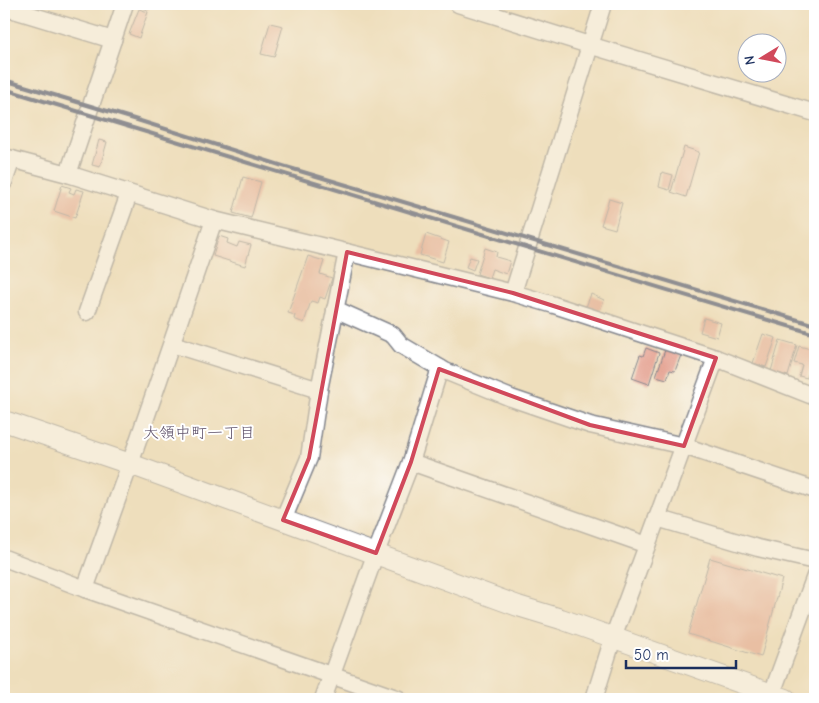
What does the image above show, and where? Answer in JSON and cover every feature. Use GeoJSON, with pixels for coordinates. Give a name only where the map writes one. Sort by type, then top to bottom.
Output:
{"type":"FeatureCollection","features":[{"type":"Feature","properties":{"kind":"street"},"geometry":{"type":"LineString","coordinates":[[68,174],[126,4]]}},
{"type":"Feature","properties":{"kind":"street"},"geometry":{"type":"LineString","coordinates":[[458,4],[589,45],[815,111]]}},
{"type":"Feature","properties":{"kind":"street"},"geometry":{"type":"LineString","coordinates":[[513,293],[602,4]]}},
{"type":"Feature","properties":{"kind":"street"},"geometry":{"type":"LineString","coordinates":[[4,6],[113,40]]}},
{"type":"Feature","properties":{"kind":"street"},"geometry":{"type":"LineString","coordinates":[[4,182],[8,158],[68,174],[214,220],[513,293],[554,305],[716,358],[815,397]]}},
{"type":"Feature","properties":{"kind":"street"},"geometry":{"type":"LineString","coordinates":[[88,312],[129,194]]}},
{"type":"Feature","properties":{"kind":"street"},"geometry":{"type":"LineString","coordinates":[[85,588],[214,220]]}},
{"type":"Feature","properties":{"kind":"street"},"geometry":{"type":"LineString","coordinates":[[283,520],[309,458],[319,390],[347,252]]}},
{"type":"Feature","properties":{"kind":"street"},"geometry":{"type":"LineString","coordinates":[[335,309],[393,335],[401,345],[440,368],[511,398],[590,425],[684,446],[815,490]]}},
{"type":"Feature","properties":{"kind":"street"},"geometry":{"type":"LineString","coordinates":[[172,344],[319,390]]}},
{"type":"Feature","properties":{"kind":"street"},"geometry":{"type":"LineString","coordinates":[[594,699],[613,638],[716,358]]}},
{"type":"Feature","properties":{"kind":"street"},"geometry":{"type":"LineString","coordinates":[[323,699],[411,462],[440,368]]}},
{"type":"Feature","properties":{"kind":"street"},"geometry":{"type":"LineString","coordinates":[[4,421],[130,464],[776,698],[815,576]]}},
{"type":"Feature","properties":{"kind":"street"},"geometry":{"type":"LineString","coordinates":[[411,462],[647,545]]}},
{"type":"Feature","properties":{"kind":"street"},"geometry":{"type":"LineString","coordinates":[[657,518],[758,548],[815,561]]}},
{"type":"Feature","properties":{"kind":"street"},"geometry":{"type":"LineString","coordinates":[[4,558],[399,699]]}},
{"type":"Feature","properties":{"kind":"highlighted area"},"geometry":{"type":"Polygon","coordinates":[[[347,252],[513,293],[716,358],[684,446],[590,425],[439,369],[411,462],[376,553],[283,520],[309,458],[347,252]]]}},
{"type":"Feature","properties":{"kind":"building"},"geometry":{"type":"Polygon","coordinates":[[[140,4],[151,4],[148,10],[139,6],[140,4]]]}},
{"type":"Feature","properties":{"kind":"building"},"geometry":{"type":"Polygon","coordinates":[[[139,9],[148,12],[139,38],[129,34],[139,9]]]}},
{"type":"Feature","properties":{"kind":"building"},"geometry":{"type":"Polygon","coordinates":[[[270,23],[283,26],[274,57],[261,54],[270,23]]]}},
{"type":"Feature","properties":{"kind":"building"},"geometry":{"type":"Polygon","coordinates":[[[99,140],[107,142],[100,167],[92,165],[99,140]]]}},
{"type":"Feature","properties":{"kind":"building"},"geometry":{"type":"Polygon","coordinates":[[[684,147],[699,152],[686,197],[671,192],[684,147]]]}},
{"type":"Feature","properties":{"kind":"building"},"geometry":{"type":"Polygon","coordinates":[[[662,172],[673,175],[669,190],[659,187],[662,172]]]}},
{"type":"Feature","properties":{"kind":"building"},"geometry":{"type":"Polygon","coordinates":[[[243,177],[261,182],[251,218],[233,213],[243,177]]]}},
{"type":"Feature","properties":{"kind":"building"},"geometry":{"type":"Polygon","coordinates":[[[62,185],[71,188],[69,192],[74,194],[76,189],[84,191],[75,218],[54,211],[62,185]]]}},
{"type":"Feature","properties":{"kind":"building"},"geometry":{"type":"Polygon","coordinates":[[[609,199],[622,203],[615,229],[601,225],[609,199]]]}},
{"type":"Feature","properties":{"kind":"building"},"geometry":{"type":"Polygon","coordinates":[[[426,234],[449,242],[443,262],[420,255],[426,234]]]}},
{"type":"Feature","properties":{"kind":"building"},"geometry":{"type":"Polygon","coordinates":[[[219,236],[228,239],[227,243],[237,247],[239,242],[251,245],[245,266],[213,256],[219,236]]]}},
{"type":"Feature","properties":{"kind":"building"},"geometry":{"type":"Polygon","coordinates":[[[485,248],[497,252],[496,257],[510,261],[506,274],[492,269],[489,278],[477,274],[485,248]]]}},
{"type":"Feature","properties":{"kind":"building"},"geometry":{"type":"Polygon","coordinates":[[[308,256],[324,261],[320,274],[332,278],[325,299],[320,297],[318,303],[311,301],[304,323],[294,319],[295,315],[288,313],[308,256]]]}},
{"type":"Feature","properties":{"kind":"building"},"geometry":{"type":"Polygon","coordinates":[[[470,257],[477,259],[473,270],[466,267],[470,257]]]}},
{"type":"Feature","properties":{"kind":"building"},"geometry":{"type":"Polygon","coordinates":[[[591,294],[604,300],[599,313],[586,307],[591,294]]]}},
{"type":"Feature","properties":{"kind":"building"},"geometry":{"type":"Polygon","coordinates":[[[704,318],[721,323],[717,337],[700,332],[704,318]]]}},
{"type":"Feature","properties":{"kind":"building"},"geometry":{"type":"Polygon","coordinates":[[[763,334],[776,338],[766,367],[753,363],[763,334]]]}},
{"type":"Feature","properties":{"kind":"building"},"geometry":{"type":"Polygon","coordinates":[[[780,340],[797,345],[788,376],[771,371],[780,340]]]}},
{"type":"Feature","properties":{"kind":"building"},"geometry":{"type":"Polygon","coordinates":[[[799,346],[815,350],[815,365],[811,363],[807,378],[799,376],[802,365],[794,363],[799,346]]]}},
{"type":"Feature","properties":{"kind":"building"},"geometry":{"type":"Polygon","coordinates":[[[646,348],[659,353],[649,384],[632,378],[640,355],[643,356],[646,348]]]}},
{"type":"Feature","properties":{"kind":"building"},"geometry":{"type":"Polygon","coordinates":[[[665,350],[681,355],[675,371],[670,370],[667,379],[656,376],[665,350]]]}},
{"type":"Feature","properties":{"kind":"building"},"geometry":{"type":"Polygon","coordinates":[[[710,558],[782,579],[761,657],[688,634],[710,558]]]}},
{"type":"Feature","properties":{"kind":"railway"},"geometry":{"type":"LineString","coordinates":[[4,80],[283,166],[815,325]]}},
{"type":"Feature","properties":{"kind":"railway"},"geometry":{"type":"LineString","coordinates":[[4,89],[815,334]]}},
{"type":"Feature","properties":{"kind":"district","name":"大領中町一丁目"},"geometry":{"type":"Point","coordinates":[199,432]}}]}
